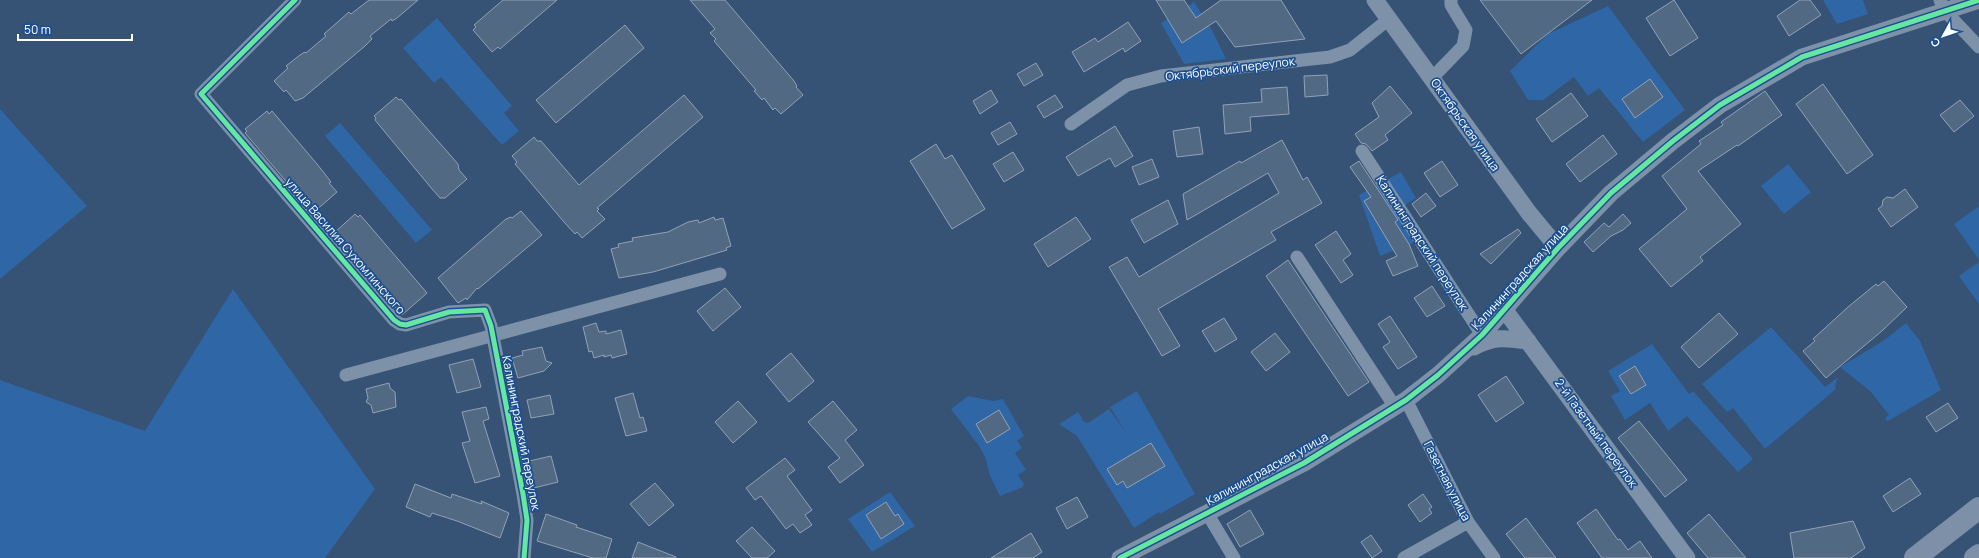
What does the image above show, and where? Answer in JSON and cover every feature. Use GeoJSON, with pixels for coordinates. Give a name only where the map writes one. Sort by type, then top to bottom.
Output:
{"type":"FeatureCollection","features":[{"type":"Feature","properties":{"kind":"highway"},"geometry":{"type":"LineString","coordinates":[[1915,558],[1979,508]]}},
{"type":"Feature","properties":{"kind":"highway"},"geometry":{"type":"LineString","coordinates":[[1975,558],[1979,555]]}},
{"type":"Feature","properties":{"kind":"street","name":"улица Василия Сухомлинского"},"geometry":{"type":"LineString","coordinates":[[295,0],[201,94],[394,320],[406,325],[449,312],[485,310],[491,326],[492,336]]}},
{"type":"Feature","properties":{"kind":"street","name":"Октябрьская улица"},"geometry":{"type":"LineString","coordinates":[[1375,0],[1529,212],[1558,248]]}},
{"type":"Feature","properties":{"kind":"street"},"geometry":{"type":"LineString","coordinates":[[1432,78],[1463,46],[1466,30],[1451,5],[1451,0]]}},
{"type":"Feature","properties":{"kind":"street","name":"Калининградская улица"},"geometry":{"type":"LineString","coordinates":[[1120,558],[1304,463],[1400,403],[1463,353],[1482,335],[1558,248],[1611,194],[1673,141],[1720,105],[1802,58],[1942,5],[1979,0]]}},
{"type":"Feature","properties":{"kind":"street"},"geometry":{"type":"LineString","coordinates":[[1942,5],[1979,47]]}},
{"type":"Feature","properties":{"kind":"street","name":"Октябрьский переулок"},"geometry":{"type":"LineString","coordinates":[[1071,124],[1126,85],[1161,76],[1330,57],[1350,50],[1388,19]]}},
{"type":"Feature","properties":{"kind":"street","name":"Калининградский переулок"},"geometry":{"type":"LineString","coordinates":[[1362,151],[1482,335]]}},
{"type":"Feature","properties":{"kind":"street","name":"Газетная улица"},"geometry":{"type":"LineString","coordinates":[[1297,257],[1400,403],[1468,522],[1494,558]]}},
{"type":"Feature","properties":{"kind":"street"},"geometry":{"type":"LineString","coordinates":[[346,375],[720,274]]}},
{"type":"Feature","properties":{"kind":"street","name":"2-й Газетный переулок"},"geometry":{"type":"LineString","coordinates":[[1504,309],[1687,558]]}},
{"type":"Feature","properties":{"kind":"street","name":"Калининградский переулок"},"geometry":{"type":"LineString","coordinates":[[492,336],[527,520],[524,558]]}},
{"type":"Feature","properties":{"kind":"street"},"geometry":{"type":"LineString","coordinates":[[1463,353],[1484,342],[1502,337],[1528,341]]}},
{"type":"Feature","properties":{"kind":"street"},"geometry":{"type":"LineString","coordinates":[[1207,513],[1234,558]]}},
{"type":"Feature","properties":{"kind":"street"},"geometry":{"type":"LineString","coordinates":[[1404,558],[1468,522]]}},
{"type":"Feature","properties":{"kind":"shaded area"},"geometry":{"type":"Polygon","coordinates":[[[1823,0],[1863,0],[1868,14],[1837,24],[1823,0]]]}},
{"type":"Feature","properties":{"kind":"shaded area"},"geometry":{"type":"Polygon","coordinates":[[[1194,2],[1212,30],[1226,59],[1184,64],[1161,23],[1194,2]]]}},
{"type":"Feature","properties":{"kind":"shaded area"},"geometry":{"type":"Polygon","coordinates":[[[1608,6],[1685,110],[1643,142],[1599,88],[1588,96],[1574,77],[1542,101],[1528,100],[1510,71],[1548,34],[1608,6]]]}},
{"type":"Feature","properties":{"kind":"shaded area"},"geometry":{"type":"Polygon","coordinates":[[[437,18],[512,106],[504,113],[519,131],[502,145],[441,77],[434,83],[403,48],[437,18]]]}},
{"type":"Feature","properties":{"kind":"shaded area"},"geometry":{"type":"Polygon","coordinates":[[[0,109],[87,206],[0,279],[0,109]]]}},
{"type":"Feature","properties":{"kind":"shaded area"},"geometry":{"type":"Polygon","coordinates":[[[340,123],[432,230],[416,243],[325,136],[340,123]]]}},
{"type":"Feature","properties":{"kind":"shaded area"},"geometry":{"type":"Polygon","coordinates":[[[1788,164],[1811,192],[1784,214],[1761,186],[1788,164]]]}},
{"type":"Feature","properties":{"kind":"shaded area"},"geometry":{"type":"Polygon","coordinates":[[[1401,172],[1416,198],[1405,205],[1416,222],[1416,242],[1380,256],[1359,195],[1401,172]]]}},
{"type":"Feature","properties":{"kind":"shaded area"},"geometry":{"type":"Polygon","coordinates":[[[1979,206],[1979,260],[1954,224],[1979,206]]]}},
{"type":"Feature","properties":{"kind":"shaded area"},"geometry":{"type":"Polygon","coordinates":[[[1979,262],[1979,304],[1959,276],[1979,262]]]}},
{"type":"Feature","properties":{"kind":"shaded area"},"geometry":{"type":"Polygon","coordinates":[[[233,289],[375,489],[325,558],[0,558],[0,380],[145,431],[233,289]]]}},
{"type":"Feature","properties":{"kind":"shaded area"},"geometry":{"type":"Polygon","coordinates":[[[1906,323],[1920,341],[1941,390],[1888,421],[1885,418],[1889,415],[1870,391],[1840,367],[1883,341],[1906,323]]]}},
{"type":"Feature","properties":{"kind":"shaded area"},"geometry":{"type":"Polygon","coordinates":[[[1771,327],[1825,387],[1837,378],[1838,379],[1835,386],[1836,389],[1765,449],[1733,408],[1727,412],[1702,384],[1771,327]]]}},
{"type":"Feature","properties":{"kind":"shaded area"},"geometry":{"type":"Polygon","coordinates":[[[1652,344],[1689,394],[1693,391],[1753,459],[1738,472],[1687,416],[1668,431],[1650,403],[1625,420],[1611,396],[1620,391],[1608,371],[1652,344]]]}},
{"type":"Feature","properties":{"kind":"shaded area"},"geometry":{"type":"Polygon","coordinates":[[[1137,391],[1195,494],[1160,514],[1159,512],[1134,528],[1077,436],[1059,424],[1078,412],[1084,422],[1088,423],[1109,409],[1126,433],[1110,407],[1137,391]]]}},
{"type":"Feature","properties":{"kind":"shaded area"},"geometry":{"type":"Polygon","coordinates":[[[968,396],[993,401],[1003,399],[1024,436],[1017,441],[1022,448],[1015,453],[1026,470],[1018,475],[1024,484],[1023,487],[1000,496],[990,476],[985,457],[979,446],[951,409],[968,396]]]}},
{"type":"Feature","properties":{"kind":"shaded area"},"geometry":{"type":"Polygon","coordinates":[[[890,492],[915,526],[872,552],[848,519],[890,492]]]}},
{"type":"Feature","properties":{"kind":"building"},"geometry":{"type":"Polygon","coordinates":[[[369,0],[418,0],[397,18],[392,21],[391,19],[370,36],[372,39],[365,46],[303,98],[295,101],[286,90],[284,92],[274,81],[288,68],[286,66],[300,55],[305,52],[306,53],[326,36],[324,34],[349,12],[351,14],[369,0]]]}},
{"type":"Feature","properties":{"kind":"building"},"geometry":{"type":"Polygon","coordinates":[[[503,0],[557,0],[500,49],[498,47],[492,52],[473,30],[476,27],[474,25],[503,0]]]}},
{"type":"Feature","properties":{"kind":"building"},"geometry":{"type":"Polygon","coordinates":[[[690,0],[725,0],[794,81],[797,86],[796,87],[803,95],[781,114],[775,108],[773,110],[764,98],[762,100],[754,91],[756,90],[714,41],[716,39],[710,33],[715,29],[690,0]]]}},
{"type":"Feature","properties":{"kind":"building"},"geometry":{"type":"Polygon","coordinates":[[[1156,0],[1184,0],[1196,18],[1221,0],[1281,0],[1305,39],[1235,47],[1216,21],[1182,43],[1156,0]]]}},
{"type":"Feature","properties":{"kind":"building"},"geometry":{"type":"Polygon","coordinates":[[[1480,0],[1592,0],[1521,54],[1480,0]]]}},
{"type":"Feature","properties":{"kind":"building"},"geometry":{"type":"Polygon","coordinates":[[[1674,0],[1698,38],[1670,56],[1646,18],[1674,0]]]}},
{"type":"Feature","properties":{"kind":"building"},"geometry":{"type":"Polygon","coordinates":[[[1800,0],[1810,0],[1821,15],[1789,36],[1777,16],[1800,0]]]}},
{"type":"Feature","properties":{"kind":"building"},"geometry":{"type":"Polygon","coordinates":[[[1128,22],[1141,41],[1125,52],[1123,48],[1084,72],[1072,52],[1095,38],[1098,42],[1128,22]]]}},
{"type":"Feature","properties":{"kind":"building"},"geometry":{"type":"Polygon","coordinates":[[[625,25],[644,48],[556,123],[536,100],[625,25]]]}},
{"type":"Feature","properties":{"kind":"building"},"geometry":{"type":"Polygon","coordinates":[[[1036,63],[1043,75],[1024,86],[1017,74],[1036,63]]]}},
{"type":"Feature","properties":{"kind":"building"},"geometry":{"type":"Polygon","coordinates":[[[1327,75],[1328,95],[1305,97],[1304,76],[1327,75]]]}},
{"type":"Feature","properties":{"kind":"building"},"geometry":{"type":"Polygon","coordinates":[[[1650,79],[1663,97],[1635,118],[1622,99],[1650,79]]]}},
{"type":"Feature","properties":{"kind":"building"},"geometry":{"type":"Polygon","coordinates":[[[1823,84],[1873,155],[1847,174],[1796,104],[1823,84]]]}},
{"type":"Feature","properties":{"kind":"building"},"geometry":{"type":"Polygon","coordinates":[[[1390,86],[1412,113],[1385,135],[1388,140],[1372,151],[1366,144],[1361,143],[1355,134],[1379,117],[1372,103],[1390,86]]]}},
{"type":"Feature","properties":{"kind":"building"},"geometry":{"type":"Polygon","coordinates":[[[1287,87],[1289,114],[1250,117],[1251,131],[1225,134],[1223,105],[1262,102],[1261,89],[1287,87]]]}},
{"type":"Feature","properties":{"kind":"building"},"geometry":{"type":"Polygon","coordinates":[[[991,90],[998,102],[980,114],[973,101],[991,90]]]}},
{"type":"Feature","properties":{"kind":"building"},"geometry":{"type":"Polygon","coordinates":[[[1765,91],[1782,115],[1738,146],[1737,145],[1698,171],[1741,224],[1700,257],[1703,261],[1671,287],[1639,249],[1687,209],[1662,176],[1701,144],[1699,141],[1723,125],[1721,122],[1765,91]]]}},
{"type":"Feature","properties":{"kind":"building"},"geometry":{"type":"Polygon","coordinates":[[[1571,93],[1588,116],[1552,142],[1536,119],[1571,93]]]}},
{"type":"Feature","properties":{"kind":"building"},"geometry":{"type":"Polygon","coordinates":[[[684,95],[703,117],[597,208],[599,209],[597,211],[605,219],[582,238],[577,232],[575,234],[564,222],[515,164],[517,162],[512,156],[534,137],[537,141],[541,141],[579,185],[684,95]]]}},
{"type":"Feature","properties":{"kind":"building"},"geometry":{"type":"Polygon","coordinates":[[[1055,95],[1063,107],[1044,118],[1037,106],[1055,95]]]}},
{"type":"Feature","properties":{"kind":"building"},"geometry":{"type":"Polygon","coordinates":[[[396,97],[399,100],[401,99],[458,164],[459,170],[467,179],[445,198],[440,198],[375,120],[376,118],[374,116],[396,97]]]}},
{"type":"Feature","properties":{"kind":"building"},"geometry":{"type":"Polygon","coordinates":[[[1960,100],[1974,116],[1954,132],[1940,115],[1960,100]]]}},
{"type":"Feature","properties":{"kind":"building"},"geometry":{"type":"Polygon","coordinates":[[[267,111],[269,114],[272,111],[317,164],[331,182],[329,183],[337,192],[313,213],[245,133],[247,131],[245,129],[267,111]]]}},
{"type":"Feature","properties":{"kind":"building"},"geometry":{"type":"Polygon","coordinates":[[[1010,122],[1017,134],[998,145],[991,133],[1010,122]]]}},
{"type":"Feature","properties":{"kind":"building"},"geometry":{"type":"Polygon","coordinates":[[[1115,126],[1133,156],[1115,167],[1110,158],[1078,176],[1066,157],[1115,126]]]}},
{"type":"Feature","properties":{"kind":"building"},"geometry":{"type":"Polygon","coordinates":[[[1199,127],[1203,154],[1177,157],[1173,131],[1199,127]]]}},
{"type":"Feature","properties":{"kind":"building"},"geometry":{"type":"Polygon","coordinates":[[[1603,135],[1617,154],[1580,182],[1566,164],[1603,135]]]}},
{"type":"Feature","properties":{"kind":"building"},"geometry":{"type":"Polygon","coordinates":[[[1282,140],[1303,180],[1307,177],[1322,203],[1271,232],[1276,240],[1158,309],[1180,346],[1162,356],[1109,267],[1127,257],[1139,277],[1279,193],[1268,173],[1187,220],[1183,194],[1240,161],[1241,163],[1282,140]]]}},
{"type":"Feature","properties":{"kind":"building"},"geometry":{"type":"Polygon","coordinates":[[[936,144],[945,159],[952,155],[985,209],[952,229],[910,161],[936,144]]]}},
{"type":"Feature","properties":{"kind":"building"},"geometry":{"type":"Polygon","coordinates":[[[1013,152],[1024,170],[1004,182],[993,164],[1013,152]]]}},
{"type":"Feature","properties":{"kind":"building"},"geometry":{"type":"Polygon","coordinates":[[[1152,159],[1159,177],[1139,185],[1132,167],[1152,159]]]}},
{"type":"Feature","properties":{"kind":"building"},"geometry":{"type":"Polygon","coordinates":[[[1359,161],[1398,220],[1395,222],[1409,244],[1418,266],[1393,276],[1386,261],[1397,256],[1364,201],[1371,197],[1350,167],[1359,161]]]}},
{"type":"Feature","properties":{"kind":"building"},"geometry":{"type":"Polygon","coordinates":[[[1442,161],[1458,185],[1440,197],[1424,173],[1442,161]]]}},
{"type":"Feature","properties":{"kind":"building"},"geometry":{"type":"Polygon","coordinates":[[[1905,189],[1918,207],[1891,227],[1878,209],[1882,206],[1883,200],[1887,197],[1893,198],[1905,189]]]}},
{"type":"Feature","properties":{"kind":"building"},"geometry":{"type":"Polygon","coordinates":[[[1426,193],[1436,206],[1421,217],[1412,204],[1426,193]]]}},
{"type":"Feature","properties":{"kind":"building"},"geometry":{"type":"Polygon","coordinates":[[[1168,200],[1178,224],[1144,243],[1131,220],[1168,200]]]}},
{"type":"Feature","properties":{"kind":"building"},"geometry":{"type":"Polygon","coordinates":[[[521,211],[542,235],[478,289],[477,288],[467,300],[466,298],[458,303],[438,278],[506,219],[512,218],[521,211]]]}},
{"type":"Feature","properties":{"kind":"building"},"geometry":{"type":"Polygon","coordinates":[[[355,214],[358,217],[360,215],[427,293],[402,315],[334,236],[334,233],[355,214]]]}},
{"type":"Feature","properties":{"kind":"building"},"geometry":{"type":"Polygon","coordinates":[[[1623,214],[1631,223],[1623,230],[1611,236],[1593,252],[1584,242],[1604,223],[1609,227],[1623,214]]]}},
{"type":"Feature","properties":{"kind":"building"},"geometry":{"type":"Polygon","coordinates":[[[714,217],[715,220],[723,218],[731,246],[726,248],[727,250],[653,272],[619,278],[611,249],[619,247],[618,244],[633,241],[632,238],[668,232],[688,222],[698,220],[699,223],[714,217]]]}},
{"type":"Feature","properties":{"kind":"building"},"geometry":{"type":"Polygon","coordinates":[[[1076,217],[1091,239],[1048,267],[1034,244],[1076,217]]]}},
{"type":"Feature","properties":{"kind":"building"},"geometry":{"type":"Polygon","coordinates":[[[1518,229],[1521,233],[1491,264],[1480,254],[1518,229]]]}},
{"type":"Feature","properties":{"kind":"building"},"geometry":{"type":"Polygon","coordinates":[[[1336,231],[1351,254],[1343,260],[1353,275],[1341,283],[1315,245],[1336,231]]]}},
{"type":"Feature","properties":{"kind":"building"},"geometry":{"type":"Polygon","coordinates":[[[1288,260],[1369,382],[1348,396],[1266,276],[1288,260]]]}},
{"type":"Feature","properties":{"kind":"building"},"geometry":{"type":"Polygon","coordinates":[[[1884,281],[1907,307],[1883,330],[1826,378],[1803,351],[1815,341],[1813,339],[1848,307],[1876,284],[1878,286],[1884,281]]]}},
{"type":"Feature","properties":{"kind":"building"},"geometry":{"type":"Polygon","coordinates":[[[1432,286],[1445,306],[1427,317],[1414,298],[1432,286]]]}},
{"type":"Feature","properties":{"kind":"building"},"geometry":{"type":"Polygon","coordinates":[[[725,288],[741,307],[713,331],[697,311],[725,288]]]}},
{"type":"Feature","properties":{"kind":"building"},"geometry":{"type":"Polygon","coordinates":[[[1719,313],[1738,334],[1699,368],[1681,347],[1719,313]]]}},
{"type":"Feature","properties":{"kind":"building"},"geometry":{"type":"Polygon","coordinates":[[[1390,316],[1417,357],[1398,369],[1383,347],[1390,342],[1378,324],[1390,316]]]}},
{"type":"Feature","properties":{"kind":"building"},"geometry":{"type":"Polygon","coordinates":[[[1224,318],[1237,339],[1215,352],[1202,331],[1224,318]]]}},
{"type":"Feature","properties":{"kind":"building"},"geometry":{"type":"Polygon","coordinates":[[[596,323],[599,332],[606,331],[606,334],[621,330],[627,354],[612,358],[611,355],[604,357],[604,355],[594,358],[592,351],[589,352],[583,327],[596,323]]]}},
{"type":"Feature","properties":{"kind":"building"},"geometry":{"type":"Polygon","coordinates":[[[1275,333],[1290,352],[1266,371],[1251,352],[1275,333]]]}},
{"type":"Feature","properties":{"kind":"building"},"geometry":{"type":"Polygon","coordinates":[[[542,347],[546,361],[552,363],[544,371],[518,378],[512,358],[523,355],[522,351],[542,347]]]}},
{"type":"Feature","properties":{"kind":"building"},"geometry":{"type":"Polygon","coordinates":[[[791,353],[814,381],[789,402],[766,374],[791,353]]]}},
{"type":"Feature","properties":{"kind":"building"},"geometry":{"type":"Polygon","coordinates":[[[473,359],[481,387],[457,393],[449,365],[473,359]]]}},
{"type":"Feature","properties":{"kind":"building"},"geometry":{"type":"Polygon","coordinates":[[[1635,366],[1646,385],[1631,394],[1619,376],[1635,366]]]}},
{"type":"Feature","properties":{"kind":"building"},"geometry":{"type":"Polygon","coordinates":[[[1506,376],[1524,403],[1496,422],[1478,395],[1506,376]]]}},
{"type":"Feature","properties":{"kind":"building"},"geometry":{"type":"Polygon","coordinates":[[[389,383],[390,388],[395,392],[396,407],[373,413],[371,405],[366,402],[368,398],[366,389],[389,383]]]}},
{"type":"Feature","properties":{"kind":"building"},"geometry":{"type":"Polygon","coordinates":[[[633,393],[640,418],[643,417],[647,431],[626,436],[615,398],[633,393]]]}},
{"type":"Feature","properties":{"kind":"building"},"geometry":{"type":"Polygon","coordinates":[[[550,395],[554,414],[531,418],[527,400],[550,395]]]}},
{"type":"Feature","properties":{"kind":"building"},"geometry":{"type":"Polygon","coordinates":[[[738,401],[757,422],[733,443],[715,422],[738,401]]]}},
{"type":"Feature","properties":{"kind":"building"},"geometry":{"type":"Polygon","coordinates":[[[833,401],[857,430],[845,440],[864,465],[840,483],[828,467],[840,458],[808,422],[833,401]]]}},
{"type":"Feature","properties":{"kind":"building"},"geometry":{"type":"Polygon","coordinates":[[[1948,403],[1958,418],[1936,432],[1926,417],[1948,403]]]}},
{"type":"Feature","properties":{"kind":"building"},"geometry":{"type":"Polygon","coordinates":[[[486,407],[489,419],[483,421],[500,476],[475,483],[462,443],[470,441],[462,412],[486,407]]]}},
{"type":"Feature","properties":{"kind":"building"},"geometry":{"type":"Polygon","coordinates":[[[999,410],[1010,429],[987,443],[976,424],[999,410]]]}},
{"type":"Feature","properties":{"kind":"building"},"geometry":{"type":"Polygon","coordinates":[[[1639,421],[1687,480],[1665,497],[1618,438],[1639,421]]]}},
{"type":"Feature","properties":{"kind":"building"},"geometry":{"type":"Polygon","coordinates":[[[1151,443],[1165,466],[1127,488],[1123,481],[1117,485],[1107,469],[1151,443]]]}},
{"type":"Feature","properties":{"kind":"building"},"geometry":{"type":"Polygon","coordinates":[[[551,456],[558,482],[530,489],[525,462],[551,456]]]}},
{"type":"Feature","properties":{"kind":"building"},"geometry":{"type":"Polygon","coordinates":[[[785,458],[795,470],[787,476],[812,510],[805,515],[812,525],[800,533],[793,524],[786,529],[761,496],[755,500],[746,488],[785,458]]]}},
{"type":"Feature","properties":{"kind":"building"},"geometry":{"type":"Polygon","coordinates":[[[1910,478],[1921,494],[1893,512],[1883,496],[1910,478]]]}},
{"type":"Feature","properties":{"kind":"building"},"geometry":{"type":"Polygon","coordinates":[[[655,483],[674,505],[649,526],[630,504],[655,483]]]}},
{"type":"Feature","properties":{"kind":"building"},"geometry":{"type":"Polygon","coordinates":[[[415,484],[451,498],[452,494],[482,504],[481,501],[509,513],[500,538],[457,521],[432,513],[430,517],[406,507],[415,484]]]}},
{"type":"Feature","properties":{"kind":"building"},"geometry":{"type":"Polygon","coordinates":[[[1423,494],[1432,507],[1429,509],[1432,513],[1420,522],[1408,505],[1423,494]]]}},
{"type":"Feature","properties":{"kind":"building"},"geometry":{"type":"Polygon","coordinates":[[[1077,497],[1088,517],[1067,529],[1056,508],[1077,497]]]}},
{"type":"Feature","properties":{"kind":"building"},"geometry":{"type":"Polygon","coordinates":[[[886,502],[895,516],[898,514],[904,524],[881,539],[866,515],[886,502]]]}},
{"type":"Feature","properties":{"kind":"building"},"geometry":{"type":"Polygon","coordinates":[[[1596,509],[1618,540],[1620,539],[1628,550],[1640,541],[1652,558],[1602,558],[1577,523],[1596,509]]]}},
{"type":"Feature","properties":{"kind":"building"},"geometry":{"type":"Polygon","coordinates":[[[1250,510],[1264,534],[1240,547],[1227,524],[1250,510]]]}},
{"type":"Feature","properties":{"kind":"building"},"geometry":{"type":"Polygon","coordinates":[[[546,514],[577,525],[576,527],[612,539],[606,558],[593,558],[537,541],[546,514]]]}},
{"type":"Feature","properties":{"kind":"building"},"geometry":{"type":"Polygon","coordinates":[[[1709,514],[1746,558],[1708,558],[1687,533],[1709,514]]]}},
{"type":"Feature","properties":{"kind":"building"},"geometry":{"type":"Polygon","coordinates":[[[1526,518],[1556,558],[1525,558],[1506,534],[1526,518]]]}},
{"type":"Feature","properties":{"kind":"building"},"geometry":{"type":"Polygon","coordinates":[[[1853,521],[1865,548],[1851,558],[1794,558],[1790,533],[1853,521]]]}},
{"type":"Feature","properties":{"kind":"building"},"geometry":{"type":"Polygon","coordinates":[[[752,527],[775,551],[767,558],[752,558],[736,541],[752,527]]]}},
{"type":"Feature","properties":{"kind":"building"},"geometry":{"type":"Polygon","coordinates":[[[1031,533],[1042,552],[1033,558],[991,558],[1031,533]]]}},
{"type":"Feature","properties":{"kind":"building"},"geometry":{"type":"Polygon","coordinates":[[[1371,535],[1382,551],[1372,558],[1361,542],[1371,535]]]}},
{"type":"Feature","properties":{"kind":"building"},"geometry":{"type":"Polygon","coordinates":[[[638,542],[676,557],[676,558],[632,558],[638,542]]]}},
{"type":"Feature","properties":{"kind":"cycle path"},"geometry":{"type":"LineString","coordinates":[[295,0],[201,94],[394,320],[400,324],[406,325],[449,312],[485,310],[491,326],[523,494],[527,520],[524,558]]}},
{"type":"Feature","properties":{"kind":"cycle path"},"geometry":{"type":"LineString","coordinates":[[1120,558],[1304,463],[1406,400],[1438,375],[1482,335],[1558,248],[1611,193],[1673,141],[1720,105],[1802,57],[1979,0]]}}]}
